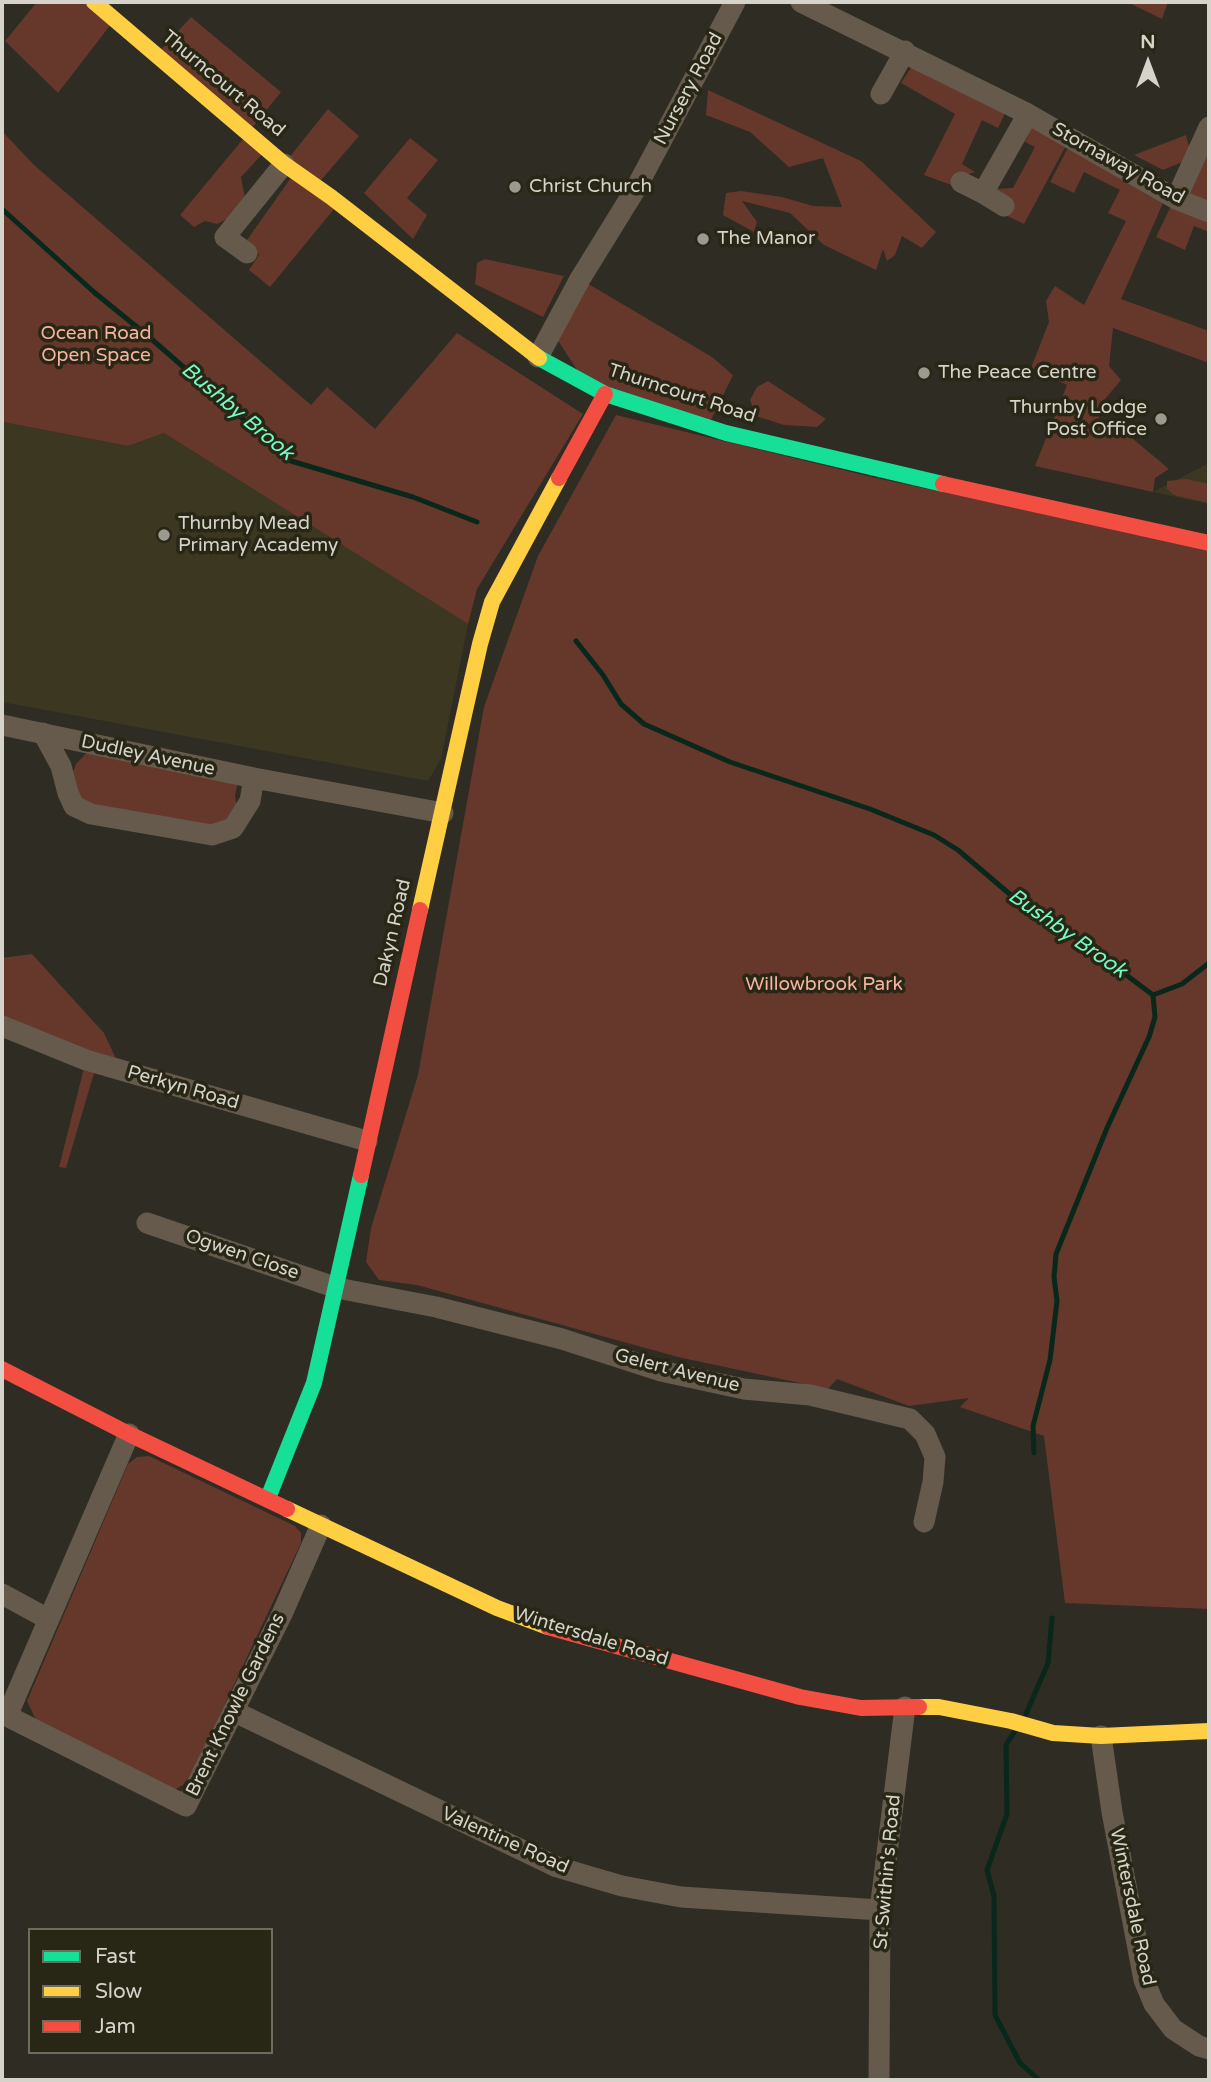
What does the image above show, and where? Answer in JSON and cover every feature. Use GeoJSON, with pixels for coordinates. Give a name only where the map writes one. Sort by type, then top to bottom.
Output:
{"type":"FeatureCollection","features":[{"type":"Feature","properties":{"kind":"street","name":"Thurncourt Road"},"geometry":{"type":"LineString","coordinates":[[94,2],[284,164],[331,197],[538,357],[605,394],[726,433],[1209,543]]}},
{"type":"Feature","properties":{"kind":"street","name":"Stornaway Road"},"geometry":{"type":"LineString","coordinates":[[801,2],[1028,114],[1176,199],[1209,212]]}},
{"type":"Feature","properties":{"kind":"street","name":"Nursery Road"},"geometry":{"type":"LineString","coordinates":[[538,357],[580,279],[635,190],[730,4]]}},
{"type":"Feature","properties":{"kind":"street"},"geometry":{"type":"LineString","coordinates":[[881,94],[905,51]]}},
{"type":"Feature","properties":{"kind":"street"},"geometry":{"type":"LineString","coordinates":[[983,193],[1028,114]]}},
{"type":"Feature","properties":{"kind":"street"},"geometry":{"type":"LineString","coordinates":[[1176,199],[1209,127]]}},
{"type":"Feature","properties":{"kind":"street"},"geometry":{"type":"LineString","coordinates":[[247,253],[217,231],[284,164]]}},
{"type":"Feature","properties":{"kind":"street"},"geometry":{"type":"LineString","coordinates":[[961,182],[1004,206]]}},
{"type":"Feature","properties":{"kind":"street","name":"Dakyn Road"},"geometry":{"type":"LineString","coordinates":[[268,1498],[314,1382],[480,644],[492,602],[605,394]]}},
{"type":"Feature","properties":{"kind":"street","name":"Dudley Avenue"},"geometry":{"type":"LineString","coordinates":[[2,725],[254,778],[443,813]]}},
{"type":"Feature","properties":{"kind":"street","name":"Dudley Avenue"},"geometry":{"type":"LineString","coordinates":[[43,733],[61,766],[68,793],[75,806],[91,814],[212,835],[233,828],[250,801],[254,778]]}},
{"type":"Feature","properties":{"kind":"street","name":"Perkyn Road"},"geometry":{"type":"LineString","coordinates":[[2,1026],[83,1059],[367,1141]]}},
{"type":"Feature","properties":{"kind":"street","name":"Ogwen Close"},"geometry":{"type":"LineString","coordinates":[[147,1223],[337,1287]]}},
{"type":"Feature","properties":{"kind":"street","name":"Gelert Avenue"},"geometry":{"type":"LineString","coordinates":[[337,1287],[436,1307],[562,1339],[661,1370],[744,1389],[810,1395],[910,1419],[925,1434],[935,1457],[933,1482],[924,1522]]}},
{"type":"Feature","properties":{"kind":"street","name":"Wintersdale Road"},"geometry":{"type":"LineString","coordinates":[[2,1370],[129,1434],[497,1608],[562,1633],[800,1697],[862,1707],[939,1707],[1011,1721],[1053,1733],[1101,1736],[1209,1731]]}},
{"type":"Feature","properties":{"kind":"street","name":"Brent Knowle Gardens"},"geometry":{"type":"LineString","coordinates":[[129,1434],[7,1716],[186,1806],[282,1614],[321,1525]]}},
{"type":"Feature","properties":{"kind":"street"},"geometry":{"type":"LineString","coordinates":[[2,1594],[48,1619]]}},
{"type":"Feature","properties":{"kind":"street","name":"St Swithin's Road"},"geometry":{"type":"LineString","coordinates":[[878,2080],[880,1910],[905,1707]]}},
{"type":"Feature","properties":{"kind":"street","name":"Valentine Road"},"geometry":{"type":"LineString","coordinates":[[233,1711],[557,1867],[622,1886],[681,1897],[880,1910]]}},
{"type":"Feature","properties":{"kind":"street","name":"Wintersdale Road"},"geometry":{"type":"LineString","coordinates":[[1101,1736],[1112,1812],[1144,1980],[1154,2004],[1172,2029],[1199,2046],[1209,2049]]}},
{"type":"Feature","properties":{"kind":"shaded area","name":"Thurnby Mead Primary Academy"},"geometry":{"type":"Polygon","coordinates":[[[3,422],[128,446],[164,433],[468,624],[441,759],[428,781],[2,702],[3,422]]]}},
{"type":"Feature","properties":{"kind":"shaded area"},"geometry":{"type":"Polygon","coordinates":[[[1209,463],[1209,504],[1153,492],[1209,463]]]}},
{"type":"Feature","properties":{"kind":"green space"},"geometry":{"type":"Polygon","coordinates":[[[37,2],[92,2],[115,19],[58,93],[5,41],[37,2]]]}},
{"type":"Feature","properties":{"kind":"green space"},"geometry":{"type":"Polygon","coordinates":[[[1127,2],[1168,2],[1162,19],[1127,2]]]}},
{"type":"Feature","properties":{"kind":"green space"},"geometry":{"type":"Polygon","coordinates":[[[191,17],[281,92],[248,133],[156,55],[191,17]]]}},
{"type":"Feature","properties":{"kind":"green space"},"geometry":{"type":"Polygon","coordinates":[[[917,58],[1009,105],[998,128],[982,120],[962,164],[975,172],[956,178],[954,186],[924,175],[955,114],[901,83],[917,58]]]}},
{"type":"Feature","properties":{"kind":"green space"},"geometry":{"type":"Polygon","coordinates":[[[708,90],[861,161],[936,232],[922,248],[902,236],[895,255],[887,261],[883,249],[876,270],[824,245],[790,213],[742,201],[757,222],[754,232],[723,215],[726,193],[741,191],[782,197],[813,206],[842,207],[823,158],[789,167],[750,132],[706,115],[708,90]]]}},
{"type":"Feature","properties":{"kind":"green space"},"geometry":{"type":"Polygon","coordinates":[[[328,109],[359,136],[316,186],[339,203],[270,287],[249,270],[259,255],[247,240],[295,172],[284,164],[328,109]]]}},
{"type":"Feature","properties":{"kind":"green space"},"geometry":{"type":"Polygon","coordinates":[[[1036,119],[1070,138],[1024,224],[1005,215],[994,189],[1013,188],[1035,147],[1025,142],[1036,119]]]}},
{"type":"Feature","properties":{"kind":"green space"},"geometry":{"type":"Polygon","coordinates":[[[1209,127],[1209,232],[1194,226],[1185,250],[1156,237],[1209,127]]]}},
{"type":"Feature","properties":{"kind":"green space","name":"Ocean Road Open Space"},"geometry":{"type":"Polygon","coordinates":[[[2,131],[34,165],[311,405],[327,387],[375,429],[457,333],[583,414],[477,589],[468,624],[164,433],[128,446],[3,422],[2,131]]]}},
{"type":"Feature","properties":{"kind":"green space"},"geometry":{"type":"Polygon","coordinates":[[[248,133],[267,149],[241,177],[247,209],[217,224],[205,221],[194,227],[180,215],[248,133]]]}},
{"type":"Feature","properties":{"kind":"green space"},"geometry":{"type":"Polygon","coordinates":[[[1186,135],[1192,158],[1163,170],[1134,155],[1186,135]]]}},
{"type":"Feature","properties":{"kind":"green space"},"geometry":{"type":"Polygon","coordinates":[[[410,138],[438,160],[407,198],[427,215],[413,239],[364,193],[410,138]]]}},
{"type":"Feature","properties":{"kind":"green space"},"geometry":{"type":"Polygon","coordinates":[[[1072,140],[1166,196],[1121,299],[1209,331],[1209,363],[1113,328],[1109,366],[1121,380],[1100,405],[1099,420],[1120,428],[1169,469],[1155,478],[1153,492],[1035,466],[1067,385],[1031,368],[1049,322],[1046,301],[1055,286],[1084,305],[1126,221],[1108,213],[1120,190],[1084,172],[1074,193],[1050,182],[1072,140]]]}},
{"type":"Feature","properties":{"kind":"green space"},"geometry":{"type":"Polygon","coordinates":[[[485,259],[564,276],[543,317],[475,284],[477,263],[485,259]]]}},
{"type":"Feature","properties":{"kind":"green space"},"geometry":{"type":"Polygon","coordinates":[[[580,279],[712,357],[733,375],[709,424],[586,384],[552,331],[580,279]]]}},
{"type":"Feature","properties":{"kind":"green space"},"geometry":{"type":"Polygon","coordinates":[[[768,381],[826,419],[817,427],[784,425],[756,416],[750,400],[757,387],[768,381]]]}},
{"type":"Feature","properties":{"kind":"green space","name":"Willowbrook Park"},"geometry":{"type":"Polygon","coordinates":[[[616,415],[876,478],[1209,549],[1209,1609],[1065,1603],[1044,1436],[960,1407],[969,1398],[909,1406],[837,1379],[828,1389],[678,1357],[417,1285],[379,1280],[366,1262],[371,1228],[418,1075],[484,707],[538,556],[616,415]]]}},
{"type":"Feature","properties":{"kind":"green space"},"geometry":{"type":"Polygon","coordinates":[[[1186,479],[1209,484],[1209,503],[1174,495],[1167,489],[1167,481],[1186,479]]]}},
{"type":"Feature","properties":{"kind":"green space"},"geometry":{"type":"Polygon","coordinates":[[[93,746],[239,775],[235,796],[237,807],[231,817],[208,829],[91,807],[81,800],[72,775],[76,764],[93,746]]]}},
{"type":"Feature","properties":{"kind":"green space"},"geometry":{"type":"Polygon","coordinates":[[[32,954],[104,1033],[119,1065],[2,1022],[2,958],[32,954]]]}},
{"type":"Feature","properties":{"kind":"green space"},"geometry":{"type":"Polygon","coordinates":[[[86,1060],[97,1063],[66,1168],[59,1167],[86,1060]]]}},
{"type":"Feature","properties":{"kind":"green space"},"geometry":{"type":"Polygon","coordinates":[[[149,1456],[295,1526],[301,1533],[301,1543],[194,1769],[183,1785],[174,1790],[37,1722],[27,1701],[128,1464],[137,1457],[149,1456]]]}},
{"type":"Feature","properties":{"kind":"waterway","name":"Bushby Brook"},"geometry":{"type":"LineString","coordinates":[[2,209],[95,293],[291,461],[413,497],[477,522]]}},
{"type":"Feature","properties":{"kind":"waterway","name":"Bushby Brook"},"geometry":{"type":"LineString","coordinates":[[576,641],[603,675],[621,704],[644,724],[730,762],[870,809],[934,835],[958,850],[1026,908],[1054,921],[1153,995],[1155,1017],[1149,1037],[1107,1128],[1056,1254],[1054,1277],[1057,1301],[1050,1360],[1033,1426],[1034,1453]]}},
{"type":"Feature","properties":{"kind":"waterway"},"geometry":{"type":"LineString","coordinates":[[1153,995],[1182,984],[1209,963]]}},
{"type":"Feature","properties":{"kind":"waterway","name":"Bushby Brook"},"geometry":{"type":"LineString","coordinates":[[1026,1714],[1048,1663],[1052,1618]]}},
{"type":"Feature","properties":{"kind":"waterway","name":"Bushby Brook"},"geometry":{"type":"LineString","coordinates":[[1015,1731],[1006,1745],[1007,1814],[987,1870],[994,1896],[995,2015],[1020,2063],[1039,2080]]}},
{"type":"Feature","properties":{"kind":"traffic: fast"},"geometry":{"type":"LineString","coordinates":[[539,358],[605,394],[726,433],[943,484]]}},
{"type":"Feature","properties":{"kind":"traffic: fast"},"geometry":{"type":"LineString","coordinates":[[268,1498],[314,1383],[361,1175]]}},
{"type":"Feature","properties":{"kind":"traffic: slow"},"geometry":{"type":"LineString","coordinates":[[94,2],[284,164],[331,197],[539,358]]}},
{"type":"Feature","properties":{"kind":"traffic: slow"},"geometry":{"type":"LineString","coordinates":[[420,910],[480,644],[492,602],[559,478]]}},
{"type":"Feature","properties":{"kind":"traffic: slow"},"geometry":{"type":"LineString","coordinates":[[287,1509],[497,1608],[548,1627]]}},
{"type":"Feature","properties":{"kind":"traffic: slow"},"geometry":{"type":"LineString","coordinates":[[919,1707],[939,1707],[1011,1721],[1053,1733],[1101,1736],[1209,1731]]}},
{"type":"Feature","properties":{"kind":"traffic: jam"},"geometry":{"type":"LineString","coordinates":[[559,478],[605,394]]}},
{"type":"Feature","properties":{"kind":"traffic: jam"},"geometry":{"type":"LineString","coordinates":[[943,484],[1209,543]]}},
{"type":"Feature","properties":{"kind":"traffic: jam"},"geometry":{"type":"LineString","coordinates":[[361,1175],[420,910]]}},
{"type":"Feature","properties":{"kind":"traffic: jam"},"geometry":{"type":"LineString","coordinates":[[2,1369],[129,1434],[287,1509]]}},
{"type":"Feature","properties":{"kind":"traffic: jam"},"geometry":{"type":"LineString","coordinates":[[548,1627],[800,1697],[861,1708],[919,1707]]}},
{"type":"Feature","properties":{"kind":"place","name":"Christ Church"},"geometry":{"type":"Point","coordinates":[515,187]}},
{"type":"Feature","properties":{"kind":"place","name":"The Manor"},"geometry":{"type":"Point","coordinates":[703,239]}},
{"type":"Feature","properties":{"kind":"place","name":"The Peace Centre"},"geometry":{"type":"Point","coordinates":[924,373]}},
{"type":"Feature","properties":{"kind":"place","name":"Thurnby Lodge Post Office"},"geometry":{"type":"Point","coordinates":[1161,419]}},
{"type":"Feature","properties":{"kind":"place","name":"Thurnby Mead Primary Academy"},"geometry":{"type":"Point","coordinates":[164,535]}}]}
